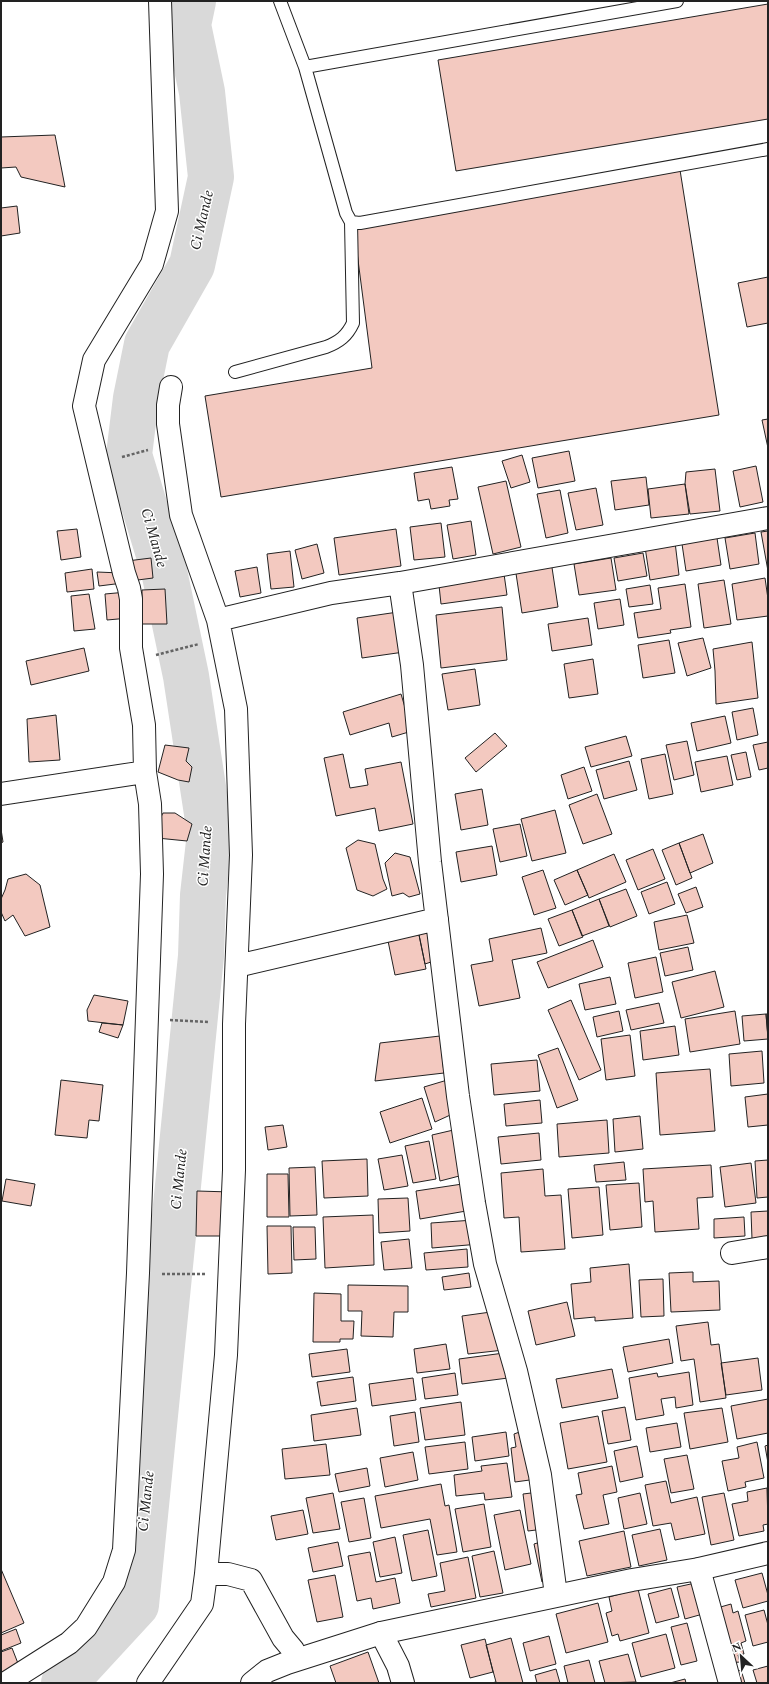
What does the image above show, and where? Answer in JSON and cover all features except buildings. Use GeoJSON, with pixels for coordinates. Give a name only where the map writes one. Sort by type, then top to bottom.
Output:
{"type":"FeatureCollection","features":[{"type":"Feature","properties":{"kind":"street"},"geometry":{"type":"LineString","coordinates":[[6,1683],[57,1652],[86,1627],[114,1582],[124,1550],[138,1272],[152,874],[150,804],[145,772],[144,726],[131,648],[130,588],[124,573],[84,406],[94,360],[152,264],[167,211],[160,1]]}},
{"type":"Feature","properties":{"kind":"street"},"geometry":{"type":"LineString","coordinates":[[148,1683],[202,1604],[206,1574],[226,1355],[234,1170],[234,1020],[241,855],[236,709],[218,620],[181,515],[168,424],[168,405],[171,387]]}},
{"type":"Feature","properties":{"kind":"street"},"geometry":{"type":"LineString","coordinates":[[218,620],[331,593],[400,583],[768,518]]}},
{"type":"Feature","properties":{"kind":"street"},"geometry":{"type":"LineString","coordinates":[[400,583],[412,665],[437,919],[458,1096],[484,1256],[516,1371],[540,1475],[556,1595]]}},
{"type":"Feature","properties":{"kind":"street"},"geometry":{"type":"LineString","coordinates":[[1,794],[145,772]]}},
{"type":"Feature","properties":{"kind":"street"},"geometry":{"type":"LineString","coordinates":[[236,971],[437,919]]}},
{"type":"Feature","properties":{"kind":"street"},"geometry":{"type":"LineString","coordinates":[[732,1253],[768,1247]]}},
{"type":"Feature","properties":{"kind":"street"},"geometry":{"type":"LineString","coordinates":[[252,1683],[267,1671],[297,1659],[381,1633],[556,1595],[699,1569],[768,1553]]}},
{"type":"Feature","properties":{"kind":"street"},"geometry":{"type":"LineString","coordinates":[[699,1569],[730,1683]]}},
{"type":"Feature","properties":{"kind":"street"},"geometry":{"type":"LineString","coordinates":[[206,1574],[228,1574],[251,1580],[283,1638],[293,1650],[297,1659]]}},
{"type":"Feature","properties":{"kind":"street"},"geometry":{"type":"LineString","coordinates":[[381,1633],[398,1666],[403,1683]]}},
{"type":"Feature","properties":{"kind":"lane"},"geometry":{"type":"LineString","coordinates":[[236,372],[339,342],[348,333],[353,323],[351,222],[346,213],[305,68],[280,1]]}},
{"type":"Feature","properties":{"kind":"lane"},"geometry":{"type":"LineString","coordinates":[[305,68],[677,1]]}},
{"type":"Feature","properties":{"kind":"lane"},"geometry":{"type":"LineString","coordinates":[[351,222],[360,223],[768,149]]}},
{"type":"Feature","properties":{"kind":"path"},"geometry":{"type":"LineString","coordinates":[[115,459],[132,453],[151,449]]}},
{"type":"Feature","properties":{"kind":"path"},"geometry":{"type":"LineString","coordinates":[[160,653],[192,646]]}},
{"type":"Feature","properties":{"kind":"path"},"geometry":{"type":"LineString","coordinates":[[170,1020],[211,1022]]}},
{"type":"Feature","properties":{"kind":"path"},"geometry":{"type":"LineString","coordinates":[[156,1274],[208,1274]]}},
{"type":"Feature","properties":{"kind":"waterway","name":"Ci Mande"},"geometry":{"type":"LineString","coordinates":[[64,1683],[136,1605],[201,956],[203,895],[210,833],[186,676],[164,571],[129,455],[136,398],[147,344],[192,265],[211,177],[202,92],[188,25],[193,1]]}}]}
